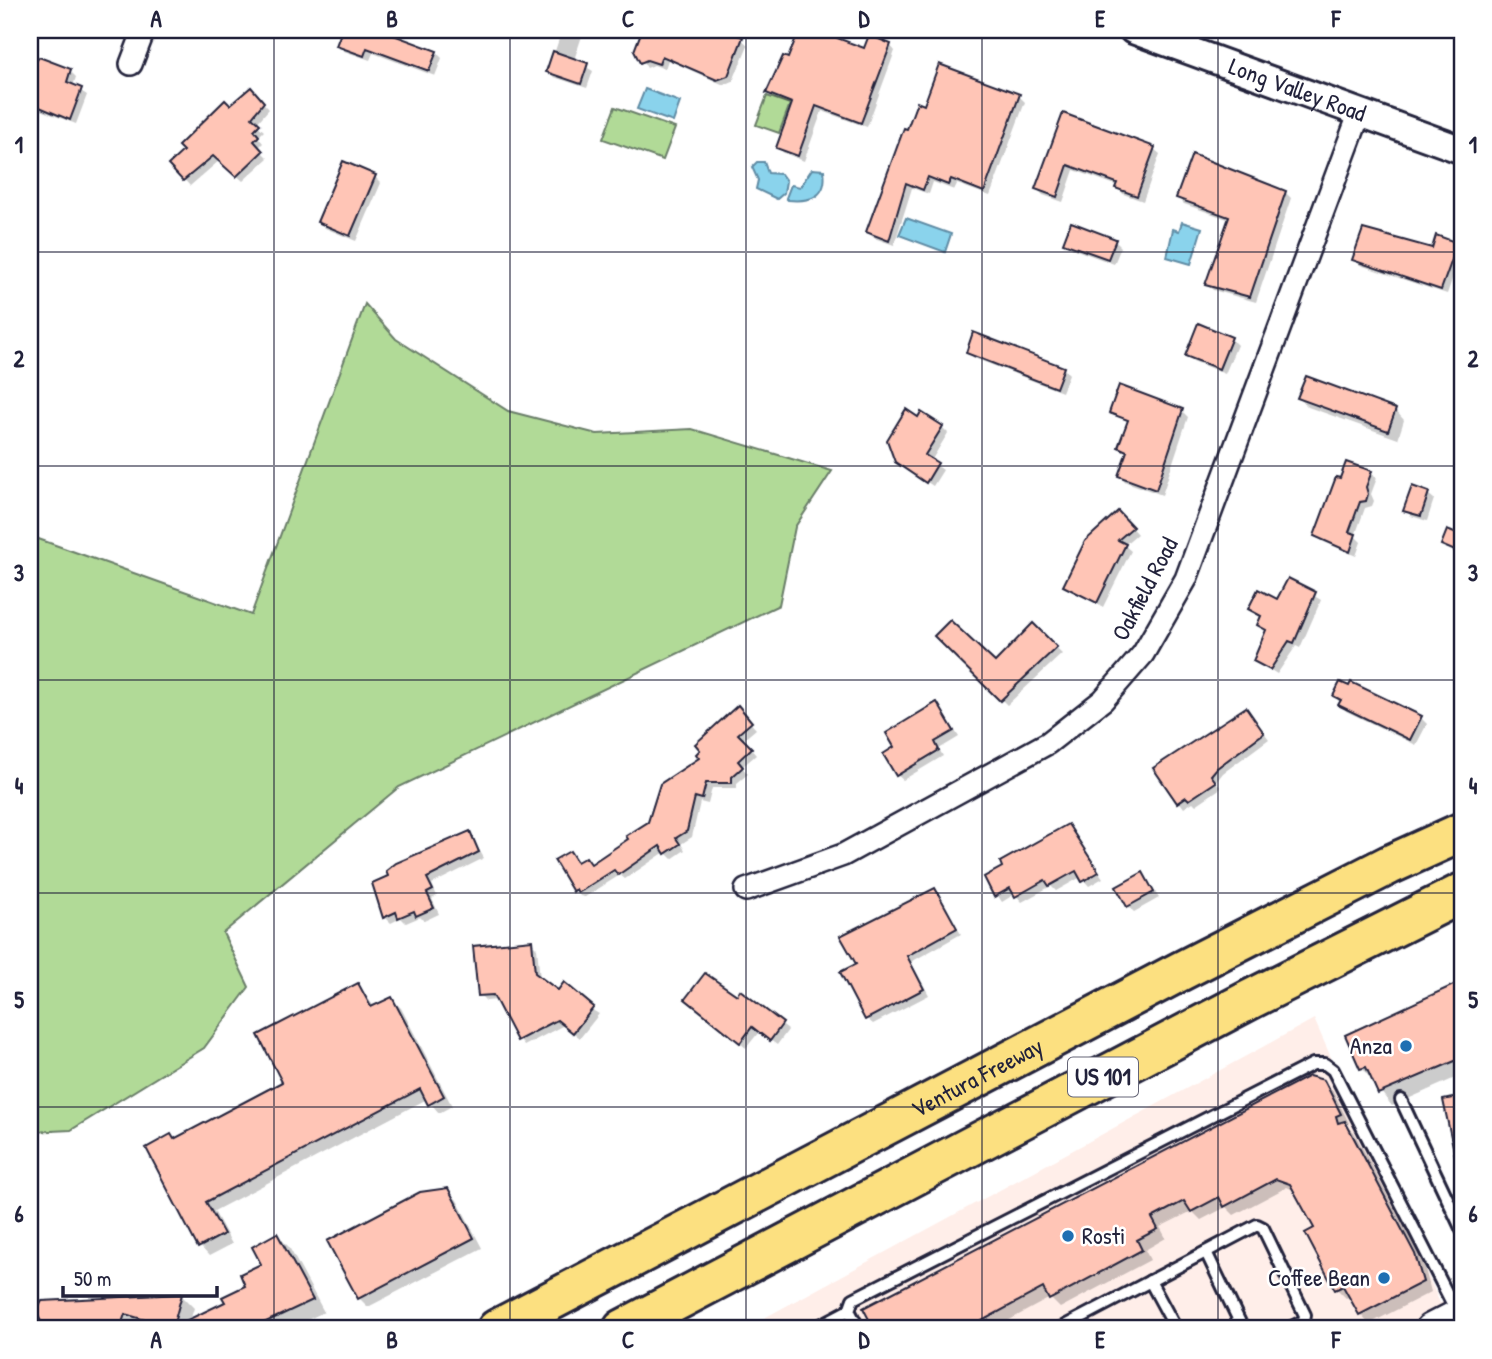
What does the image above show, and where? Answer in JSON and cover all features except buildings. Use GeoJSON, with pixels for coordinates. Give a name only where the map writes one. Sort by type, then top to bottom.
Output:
{"type":"FeatureCollection","features":[{"type":"Feature","properties":{"kind":"highway","name":"Ventura Freeway"},"geometry":{"type":"LineString","coordinates":[[497,1329],[1218,953],[1389,865],[1462,832]]}},
{"type":"Feature","properties":{"kind":"highway","name":"US 101"},"geometry":{"type":"LineString","coordinates":[[623,1329],[1251,999],[1462,893]]}},
{"type":"Feature","properties":{"kind":"main road"},"geometry":{"type":"LineString","coordinates":[[1431,1329],[1460,1314]]}},
{"type":"Feature","properties":{"kind":"street"},"geometry":{"type":"LineString","coordinates":[[131,64],[144,30]]}},
{"type":"Feature","properties":{"kind":"street","name":"Long Valley Road"},"geometry":{"type":"LineString","coordinates":[[1133,30],[1462,150]]}},
{"type":"Feature","properties":{"kind":"street","name":"Oakfield Road"},"geometry":{"type":"LineString","coordinates":[[746,890],[843,855],[1048,743],[1103,700],[1143,654],[1186,579],[1360,112]]}},
{"type":"Feature","properties":{"kind":"lane"},"geometry":{"type":"LineString","coordinates":[[813,1329],[849,1310],[853,1299],[1314,1063],[1325,1063],[1334,1070],[1460,1314]]}},
{"type":"Feature","properties":{"kind":"lane"},"geometry":{"type":"LineString","coordinates":[[1401,1100],[1462,1230]]}},
{"type":"Feature","properties":{"kind":"lane"},"geometry":{"type":"LineString","coordinates":[[1059,1329],[1256,1225],[1263,1228],[1305,1315],[1304,1321],[1288,1329]]}},
{"type":"Feature","properties":{"kind":"lane"},"geometry":{"type":"LineString","coordinates":[[1206,1252],[1243,1329]]}},
{"type":"Feature","properties":{"kind":"lane"},"geometry":{"type":"LineString","coordinates":[[1150,1281],[1176,1329]]}},
{"type":"Feature","properties":{"kind":"lane"},"geometry":{"type":"LineString","coordinates":[[849,1310],[859,1329]]}},
{"type":"Feature","properties":{"kind":"shaded area"},"geometry":{"type":"Polygon","coordinates":[[[1314,1019],[1440,1303],[1462,1297],[1462,1329],[744,1329],[1314,1019]]]}},
{"type":"Feature","properties":{"kind":"green space"},"geometry":{"type":"Polygon","coordinates":[[[767,96],[790,104],[779,133],[756,125],[767,96]]]}},
{"type":"Feature","properties":{"kind":"green space"},"geometry":{"type":"Polygon","coordinates":[[[615,107],[675,128],[663,160],[603,139],[615,107]]]}},
{"type":"Feature","properties":{"kind":"green space"},"geometry":{"type":"Polygon","coordinates":[[[365,304],[396,339],[508,411],[597,434],[692,429],[832,471],[795,527],[779,605],[399,787],[223,933],[249,987],[204,1048],[71,1130],[30,1132],[30,536],[251,615],[365,304]]]}},
{"type":"Feature","properties":{"kind":"water"},"geometry":{"type":"Polygon","coordinates":[[[645,89],[680,102],[673,122],[637,109],[645,89]]]}},
{"type":"Feature","properties":{"kind":"water"},"geometry":{"type":"Polygon","coordinates":[[[757,162],[764,162],[768,173],[781,174],[786,181],[784,193],[777,199],[756,189],[758,180],[752,167],[757,162]]]}},
{"type":"Feature","properties":{"kind":"water"},"geometry":{"type":"Polygon","coordinates":[[[812,169],[824,170],[825,179],[820,192],[811,199],[788,200],[786,198],[791,185],[800,187],[812,169]]]}},
{"type":"Feature","properties":{"kind":"water"},"geometry":{"type":"Polygon","coordinates":[[[906,218],[951,234],[945,252],[899,235],[906,218]]]}},
{"type":"Feature","properties":{"kind":"water"},"geometry":{"type":"Polygon","coordinates":[[[1182,222],[1202,228],[1191,264],[1167,257],[1173,229],[1179,231],[1182,222]]]}},
{"type":"Feature","properties":{"kind":"place","name":"Anza"},"geometry":{"type":"Point","coordinates":[1406,1046]}},
{"type":"Feature","properties":{"kind":"place","name":"Rosti"},"geometry":{"type":"Point","coordinates":[1068,1236]}},
{"type":"Feature","properties":{"kind":"place","name":"Coffee Bean"},"geometry":{"type":"Point","coordinates":[1384,1278]}}]}
